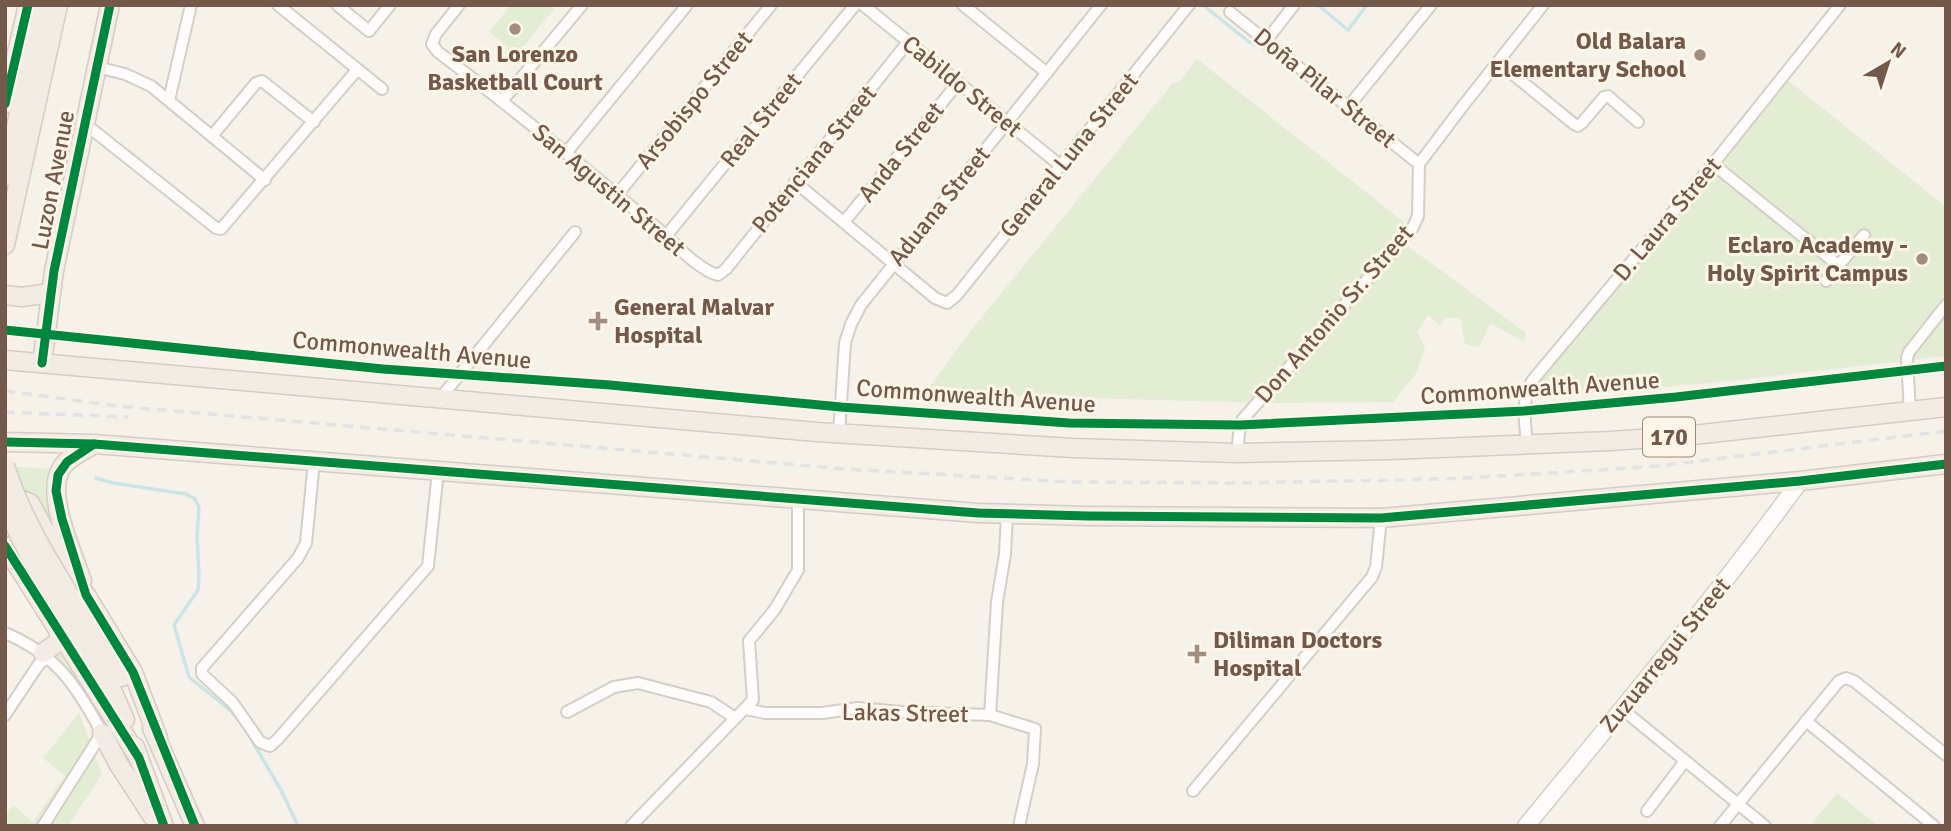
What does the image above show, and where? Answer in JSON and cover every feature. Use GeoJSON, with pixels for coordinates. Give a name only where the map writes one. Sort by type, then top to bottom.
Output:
{"type":"FeatureCollection","features":[{"type":"Feature","properties":{"kind":"main road"},"geometry":{"type":"LineString","coordinates":[[5,104],[28,5]]}},
{"type":"Feature","properties":{"kind":"main road","name":"Luzon Avenue"},"geometry":{"type":"LineString","coordinates":[[5,245],[43,5]]}},
{"type":"Feature","properties":{"kind":"main road","name":"Luzon Avenue"},"geometry":{"type":"LineString","coordinates":[[5,177],[21,141],[58,5]]}},
{"type":"Feature","properties":{"kind":"main road","name":"Luzon Avenue"},"geometry":{"type":"LineString","coordinates":[[42,363],[50,293],[110,5]]}},
{"type":"Feature","properties":{"kind":"main road"},"geometry":{"type":"LineString","coordinates":[[5,295],[22,297],[50,293]]}},
{"type":"Feature","properties":{"kind":"main road","name":"Commonwealth Avenue"},"geometry":{"type":"LineString","coordinates":[[9,357],[42,363],[439,400],[839,433],[1073,448],[1237,453],[1672,437],[1946,407]]}},
{"type":"Feature","properties":{"kind":"main road","name":"170"},"geometry":{"type":"LineString","coordinates":[[9,441],[94,444],[1007,514],[1381,518],[1800,481],[1946,464]]}},
{"type":"Feature","properties":{"kind":"main road"},"geometry":{"type":"LineString","coordinates":[[86,595],[66,536],[56,485],[63,465],[94,444]]}},
{"type":"Feature","properties":{"kind":"main road"},"geometry":{"type":"LineString","coordinates":[[5,466],[16,497],[40,545],[75,629]]}},
{"type":"Feature","properties":{"kind":"main road"},"geometry":{"type":"LineString","coordinates":[[164,826],[113,691],[31,558],[5,506],[16,499],[30,503],[68,572],[86,595],[133,672],[195,826]]}},
{"type":"Feature","properties":{"kind":"main road"},"geometry":{"type":"LineString","coordinates":[[5,546],[29,587],[75,629],[158,738]]}},
{"type":"Feature","properties":{"kind":"main road"},"geometry":{"type":"LineString","coordinates":[[45,655],[75,629]]}},
{"type":"Feature","properties":{"kind":"main road"},"geometry":{"type":"LineString","coordinates":[[102,733],[158,826]]}},
{"type":"Feature","properties":{"kind":"street"},"geometry":{"type":"LineString","coordinates":[[169,100],[191,5]]}},
{"type":"Feature","properties":{"kind":"street"},"geometry":{"type":"LineString","coordinates":[[278,5],[382,89]]}},
{"type":"Feature","properties":{"kind":"street"},"geometry":{"type":"LineString","coordinates":[[339,6],[369,31],[390,5]]}},
{"type":"Feature","properties":{"kind":"street","name":"San Agustin Street"},"geometry":{"type":"LineString","coordinates":[[459,5],[436,34],[432,44],[438,52],[566,153],[708,273],[718,275]]}},
{"type":"Feature","properties":{"kind":"street"},"geometry":{"type":"LineString","coordinates":[[502,101],[582,5]]}},
{"type":"Feature","properties":{"kind":"street"},"geometry":{"type":"LineString","coordinates":[[566,153],[687,5]]}},
{"type":"Feature","properties":{"kind":"street","name":"Arsobispo Street"},"geometry":{"type":"LineString","coordinates":[[617,195],[771,5]]}},
{"type":"Feature","properties":{"kind":"street","name":"Real Street"},"geometry":{"type":"LineString","coordinates":[[667,236],[855,5]]}},
{"type":"Feature","properties":{"kind":"street","name":"Cabildo Street"},"geometry":{"type":"LineString","coordinates":[[863,5],[1061,166]]}},
{"type":"Feature","properties":{"kind":"street"},"geometry":{"type":"LineString","coordinates":[[963,5],[1047,73]]}},
{"type":"Feature","properties":{"kind":"street","name":"Aduana Street"},"geometry":{"type":"LineString","coordinates":[[839,433],[845,343],[861,305],[1101,5]]}},
{"type":"Feature","properties":{"kind":"street","name":"General Luna Street"},"geometry":{"type":"LineString","coordinates":[[893,263],[935,298],[947,303],[957,295],[1189,5]]}},
{"type":"Feature","properties":{"kind":"street"},"geometry":{"type":"LineString","coordinates":[[1266,41],[1294,5]]}},
{"type":"Feature","properties":{"kind":"street"},"geometry":{"type":"LineString","coordinates":[[1348,107],[1431,5]]}},
{"type":"Feature","properties":{"kind":"street"},"geometry":{"type":"LineString","coordinates":[[1419,164],[1543,5]]}},
{"type":"Feature","properties":{"kind":"street","name":"D. Laura Street"},"geometry":{"type":"LineString","coordinates":[[1527,444],[1524,411],[1532,381],[1713,164],[1840,5]]}},
{"type":"Feature","properties":{"kind":"street","name":"Doña Pilar Street"},"geometry":{"type":"LineString","coordinates":[[1230,12],[1419,164]]}},
{"type":"Feature","properties":{"kind":"street","name":"Potenciana Street"},"geometry":{"type":"LineString","coordinates":[[718,275],[726,269],[908,42]]}},
{"type":"Feature","properties":{"kind":"street"},"geometry":{"type":"LineString","coordinates":[[1498,62],[1578,126],[1604,97],[1608,96],[1638,122]]}},
{"type":"Feature","properties":{"kind":"street"},"geometry":{"type":"LineString","coordinates":[[96,67],[151,86],[265,180]]}},
{"type":"Feature","properties":{"kind":"street"},"geometry":{"type":"LineString","coordinates":[[84,123],[216,229],[225,227],[357,70]]}},
{"type":"Feature","properties":{"kind":"street"},"geometry":{"type":"LineString","coordinates":[[212,136],[261,80],[314,122]]}},
{"type":"Feature","properties":{"kind":"street","name":"Anda Street"},"geometry":{"type":"LineString","coordinates":[[844,222],[958,83]]}},
{"type":"Feature","properties":{"kind":"street","name":"Don Antonio Sr. Street"},"geometry":{"type":"LineString","coordinates":[[1237,453],[1242,419],[1412,229],[1418,216],[1419,164]]}},
{"type":"Feature","properties":{"kind":"street"},"geometry":{"type":"LineString","coordinates":[[1713,164],[1838,265]]}},
{"type":"Feature","properties":{"kind":"street"},"geometry":{"type":"LineString","coordinates":[[795,182],[893,263]]}},
{"type":"Feature","properties":{"kind":"street"},"geometry":{"type":"LineString","coordinates":[[439,400],[575,232]]}},
{"type":"Feature","properties":{"kind":"street"},"geometry":{"type":"LineString","coordinates":[[1826,281],[1864,235]]}},
{"type":"Feature","properties":{"kind":"street"},"geometry":{"type":"LineString","coordinates":[[1910,412],[1909,352],[1946,305]]}},
{"type":"Feature","properties":{"kind":"street"},"geometry":{"type":"LineString","coordinates":[[314,461],[306,543],[298,558],[202,668],[202,674],[233,704],[265,746],[270,746],[278,739],[419,580],[428,566],[438,471]]}},
{"type":"Feature","properties":{"kind":"street","name":"Zuzuarregui Street"},"geometry":{"type":"LineString","coordinates":[[1526,826],[1761,534],[1800,481]]}},
{"type":"Feature","properties":{"kind":"street"},"geometry":{"type":"LineString","coordinates":[[631,826],[753,700],[749,641],[775,609],[798,570],[798,499]]}},
{"type":"Feature","properties":{"kind":"street","name":"Lakas Street"},"geometry":{"type":"LineString","coordinates":[[746,709],[765,712],[822,712],[858,708],[990,715],[997,602],[1005,554],[1007,514]]}},
{"type":"Feature","properties":{"kind":"street"},"geometry":{"type":"LineString","coordinates":[[1194,791],[1372,578],[1376,567],[1381,518]]}},
{"type":"Feature","properties":{"kind":"street"},"geometry":{"type":"LineString","coordinates":[[7,636],[45,655],[78,690],[102,733],[43,826]]}},
{"type":"Feature","properties":{"kind":"street"},"geometry":{"type":"LineString","coordinates":[[5,715],[45,655]]}},
{"type":"Feature","properties":{"kind":"street"},"geometry":{"type":"LineString","coordinates":[[1720,826],[1839,681],[1846,678],[1854,681],[1946,755]]}},
{"type":"Feature","properties":{"kind":"street"},"geometry":{"type":"LineString","coordinates":[[567,712],[614,687],[638,683],[711,702],[735,718]]}},
{"type":"Feature","properties":{"kind":"street"},"geometry":{"type":"LineString","coordinates":[[1622,709],[1765,826]]}},
{"type":"Feature","properties":{"kind":"street"},"geometry":{"type":"LineString","coordinates":[[990,715],[1035,729],[1032,764],[1019,826]]}},
{"type":"Feature","properties":{"kind":"street"},"geometry":{"type":"LineString","coordinates":[[1806,721],[1934,826]]}},
{"type":"Feature","properties":{"kind":"street"},"geometry":{"type":"LineString","coordinates":[[1647,811],[1685,761]]}},
{"type":"Feature","properties":{"kind":"green space","name":"San Lorenzo Basketball Court"},"geometry":{"type":"Polygon","coordinates":[[[511,5],[550,5],[554,9],[517,54],[489,32],[511,5]]]}},
{"type":"Feature","properties":{"kind":"green space"},"geometry":{"type":"Polygon","coordinates":[[[1197,59],[1404,222],[1398,239],[1526,333],[1524,342],[1490,323],[1479,348],[1465,344],[1460,318],[1445,318],[1440,326],[1428,315],[1417,332],[1425,347],[1417,372],[1393,402],[1273,403],[925,394],[968,334],[1173,83],[1179,82],[1197,59]]]}},
{"type":"Feature","properties":{"kind":"green space"},"geometry":{"type":"Polygon","coordinates":[[[1786,79],[1946,207],[1946,356],[1714,383],[1533,397],[1534,384],[1786,79]]]}},
{"type":"Feature","properties":{"kind":"green space"},"geometry":{"type":"Polygon","coordinates":[[[5,466],[50,469],[46,494],[57,538],[5,498],[5,466]]]}},
{"type":"Feature","properties":{"kind":"green space"},"geometry":{"type":"Polygon","coordinates":[[[63,648],[116,740],[70,669],[53,654],[63,648]]]}},
{"type":"Feature","properties":{"kind":"green space"},"geometry":{"type":"Polygon","coordinates":[[[79,713],[102,774],[68,826],[5,826],[5,815],[13,805],[33,822],[65,776],[43,758],[79,713]]]}},
{"type":"Feature","properties":{"kind":"green space"},"geometry":{"type":"Polygon","coordinates":[[[1837,793],[1878,826],[1810,826],[1837,793]]]}},
{"type":"Feature","properties":{"kind":"waterway"},"geometry":{"type":"LineString","coordinates":[[1203,5],[1249,42],[1265,49]]}},
{"type":"Feature","properties":{"kind":"waterway"},"geometry":{"type":"LineString","coordinates":[[1318,5],[1348,30],[1367,5]]}},
{"type":"Feature","properties":{"kind":"waterway"},"geometry":{"type":"LineString","coordinates":[[96,478],[186,494],[195,499],[199,508],[198,590],[174,625],[189,677],[231,711],[241,723]]}},
{"type":"Feature","properties":{"kind":"waterway"},"geometry":{"type":"LineString","coordinates":[[245,729],[281,790],[298,826]]}},
{"type":"Feature","properties":{"kind":"railway"},"geometry":{"type":"LineString","coordinates":[[5,391],[117,406],[845,469],[1070,482],[1234,483],[1444,479],[1551,473],[1658,466],[1946,431]]}},
{"type":"Feature","properties":{"kind":"railway"},"geometry":{"type":"LineString","coordinates":[[5,412],[128,417]]}},
{"type":"Feature","properties":{"kind":"cycle path"},"geometry":{"type":"LineString","coordinates":[[5,104],[28,5]]}},
{"type":"Feature","properties":{"kind":"cycle path"},"geometry":{"type":"LineString","coordinates":[[42,363],[54,271],[110,5]]}},
{"type":"Feature","properties":{"kind":"cycle path"},"geometry":{"type":"LineString","coordinates":[[5,330],[383,369],[1069,423],[1240,425],[1524,411],[1676,397],[1946,366]]}},
{"type":"Feature","properties":{"kind":"cycle path"},"geometry":{"type":"LineString","coordinates":[[5,442],[94,444],[978,513],[1088,516],[1381,518],[1800,481],[1946,464]]}},
{"type":"Feature","properties":{"kind":"cycle path"},"geometry":{"type":"LineString","coordinates":[[94,444],[67,462],[58,475],[56,491],[62,519],[86,595],[133,672],[195,826]]}},
{"type":"Feature","properties":{"kind":"cycle path"},"geometry":{"type":"LineString","coordinates":[[5,546],[139,758],[164,826]]}},
{"type":"Feature","properties":{"kind":"place","name":"San Lorenzo Basketball Court"},"geometry":{"type":"Point","coordinates":[515,29]}},
{"type":"Feature","properties":{"kind":"place","name":"Old Balara Elementary School"},"geometry":{"type":"Point","coordinates":[1700,55]}},
{"type":"Feature","properties":{"kind":"place","name":"Eclaro Academy - Holy Spirit Campus"},"geometry":{"type":"Point","coordinates":[1922,259]}},
{"type":"Feature","properties":{"kind":"place","name":"General Malvar Hospital"},"geometry":{"type":"Point","coordinates":[598,321]}},
{"type":"Feature","properties":{"kind":"place","name":"Diliman Doctors Hospital"},"geometry":{"type":"Point","coordinates":[1197,654]}}]}
